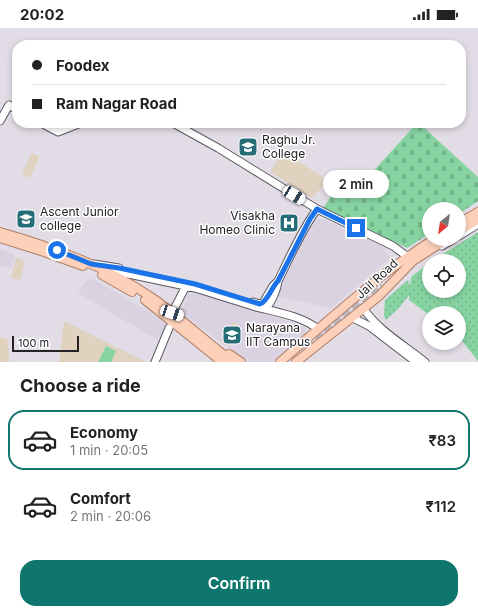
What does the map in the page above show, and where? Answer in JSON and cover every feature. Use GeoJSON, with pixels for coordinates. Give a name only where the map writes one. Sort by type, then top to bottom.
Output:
{"type":"FeatureCollection","features":[{"type":"Feature","properties":{"kind":"main road"},"geometry":{"type":"LineString","coordinates":[[466,219],[478,212]]}},
{"type":"Feature","properties":{"kind":"main road"},"geometry":{"type":"LineString","coordinates":[[466,228],[478,220]]}},
{"type":"Feature","properties":{"kind":"main road"},"geometry":{"type":"LineString","coordinates":[[0,232],[57,250],[88,266],[169,314],[181,316],[241,362]]}},
{"type":"Feature","properties":{"kind":"main road"},"geometry":{"type":"LineString","coordinates":[[0,238],[104,270],[119,278],[151,297],[169,314],[174,324],[222,362]]}},
{"type":"Feature","properties":{"kind":"main road","name":"Jail Road"},"geometry":{"type":"LineString","coordinates":[[296,362],[382,293],[413,258],[426,246]]}},
{"type":"Feature","properties":{"kind":"main road","name":"Jail Road"},"geometry":{"type":"LineString","coordinates":[[280,362],[392,268],[434,246]]}},
{"type":"Feature","properties":{"kind":"main road"},"geometry":{"type":"LineString","coordinates":[[392,268],[382,284],[397,276]]}},
{"type":"Feature","properties":{"kind":"main road"},"geometry":{"type":"LineString","coordinates":[[169,314],[170,325],[214,362]]}},
{"type":"Feature","properties":{"kind":"main road"},"geometry":{"type":"LineString","coordinates":[[174,324],[233,362]]}},
{"type":"Feature","properties":{"kind":"street"},"geometry":{"type":"LineString","coordinates":[[0,121],[9,105],[12,107]]}},
{"type":"Feature","properties":{"kind":"street"},"geometry":{"type":"LineString","coordinates":[[50,128],[58,132],[68,128]]}},
{"type":"Feature","properties":{"kind":"street"},"geometry":{"type":"LineString","coordinates":[[182,128],[218,148],[317,209],[393,246],[413,258],[429,254],[442,246]]}},
{"type":"Feature","properties":{"kind":"street"},"geometry":{"type":"LineString","coordinates":[[104,270],[223,294],[260,304],[267,298],[273,286],[278,281],[310,219],[317,209]]}},
{"type":"Feature","properties":{"kind":"street"},"geometry":{"type":"LineString","coordinates":[[466,232],[478,224]]}},
{"type":"Feature","properties":{"kind":"street"},"geometry":{"type":"LineString","coordinates":[[88,266],[119,268],[195,284],[256,308],[265,309],[309,322],[318,329]]}},
{"type":"Feature","properties":{"kind":"street"},"geometry":{"type":"LineString","coordinates":[[265,309],[271,301],[278,286],[278,281]]}},
{"type":"Feature","properties":{"kind":"street"},"geometry":{"type":"LineString","coordinates":[[169,314],[186,286]]}},
{"type":"Feature","properties":{"kind":"street"},"geometry":{"type":"LineString","coordinates":[[363,308],[374,322],[385,332],[425,362]]}},
{"type":"Feature","properties":{"kind":"street"},"geometry":{"type":"LineString","coordinates":[[352,318],[369,326],[416,362]]}},
{"type":"Feature","properties":{"kind":"street"},"geometry":{"type":"LineString","coordinates":[[155,362],[174,324]]}},
{"type":"Feature","properties":{"kind":"shaded area"},"geometry":{"type":"Polygon","coordinates":[[[283,151],[328,181],[312,198],[270,172],[283,151]]]}},
{"type":"Feature","properties":{"kind":"shaded area"},"geometry":{"type":"Polygon","coordinates":[[[32,153],[39,157],[30,178],[22,174],[32,153]]]}},
{"type":"Feature","properties":{"kind":"shaded area"},"geometry":{"type":"Polygon","coordinates":[[[323,219],[380,245],[390,258],[331,308],[275,296],[312,220],[323,219]]]}},
{"type":"Feature","properties":{"kind":"shaded area"},"geometry":{"type":"Polygon","coordinates":[[[0,249],[15,254],[11,269],[0,266],[0,249]]]}},
{"type":"Feature","properties":{"kind":"shaded area"},"geometry":{"type":"Polygon","coordinates":[[[16,258],[25,261],[20,280],[11,278],[16,258]]]}},
{"type":"Feature","properties":{"kind":"shaded area"},"geometry":{"type":"Polygon","coordinates":[[[91,278],[164,321],[166,324],[165,329],[158,340],[78,293],[84,284],[91,278]]]}},
{"type":"Feature","properties":{"kind":"shaded area"},"geometry":{"type":"Polygon","coordinates":[[[190,291],[301,325],[308,333],[273,362],[248,362],[181,312],[190,291]]]}},
{"type":"Feature","properties":{"kind":"shaded area"},"geometry":{"type":"Polygon","coordinates":[[[64,321],[146,362],[59,362],[64,321]]]}},
{"type":"Feature","properties":{"kind":"shaded area","name":"Narayana IIT Campus"},"geometry":{"type":"Polygon","coordinates":[[[233,322],[241,327],[230,347],[222,342],[233,322]]]}},
{"type":"Feature","properties":{"kind":"shaded area"},"geometry":{"type":"Polygon","coordinates":[[[0,337],[8,340],[9,362],[0,362],[0,337]]]}},
{"type":"Feature","properties":{"kind":"green space"},"geometry":{"type":"Polygon","coordinates":[[[412,128],[424,128],[478,177],[478,201],[466,209],[466,202],[422,202],[422,238],[407,248],[323,209],[332,194],[349,198],[412,128]]]}},
{"type":"Feature","properties":{"kind":"green space"},"geometry":{"type":"Polygon","coordinates":[[[478,232],[478,361],[466,346],[466,306],[422,306],[422,310],[409,300],[409,295],[399,308],[386,320],[384,315],[385,300],[408,280],[410,286],[411,277],[422,268],[422,298],[466,298],[466,254],[443,254],[456,246],[466,246],[466,240],[478,232]]]}},
{"type":"Feature","properties":{"kind":"green space"},"geometry":{"type":"Polygon","coordinates":[[[106,346],[116,351],[111,362],[98,362],[106,346]]]}},
{"type":"Feature","properties":{"kind":"tunnel"},"geometry":{"type":"LineString","coordinates":[[305,345],[347,312],[380,283]]}},
{"type":"Feature","properties":{"kind":"place","name":"Raghu Jr. College"},"geometry":{"type":"Point","coordinates":[248,147]}},
{"type":"Feature","properties":{"kind":"place","name":"Ascent Junior college"},"geometry":{"type":"Point","coordinates":[26,219]}},
{"type":"Feature","properties":{"kind":"place","name":"Visakha Homeo Clinic"},"geometry":{"type":"Point","coordinates":[289,223]}},
{"type":"Feature","properties":{"kind":"place","name":"Narayana IIT Campus"},"geometry":{"type":"Point","coordinates":[232,335]}},
{"type":"Feature","properties":{"kind":"route"},"geometry":{"type":"LineString","coordinates":[[57,250],[91,264],[109,266],[195,284],[260,304],[267,298],[273,286],[278,281],[310,219],[317,209],[356,228]]}}]}
